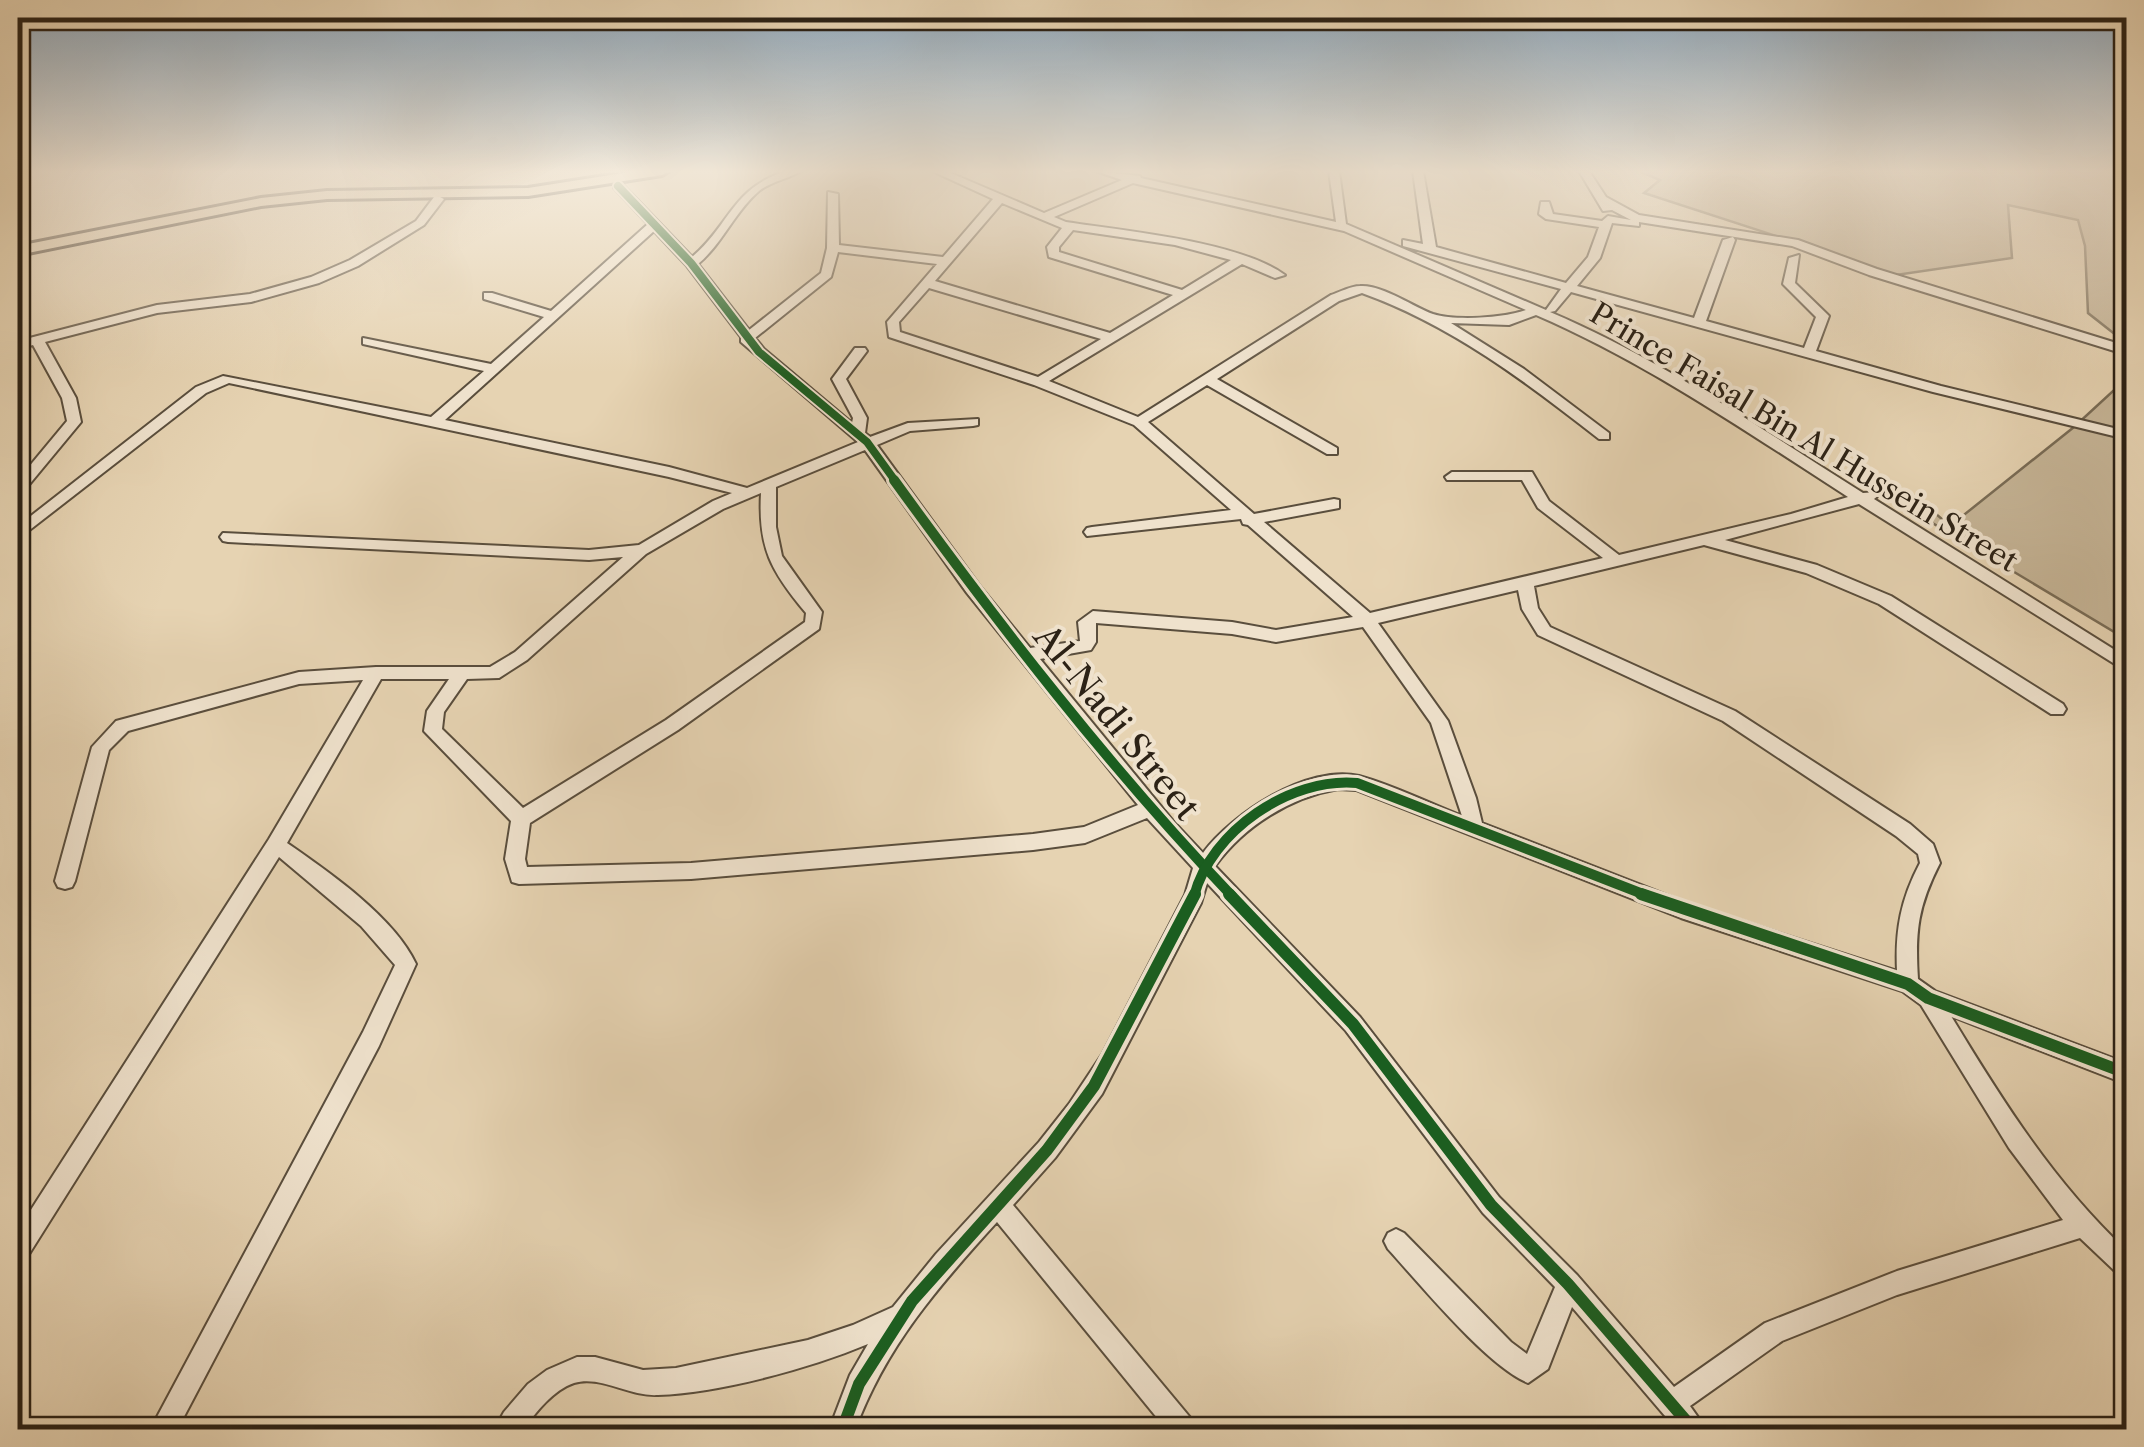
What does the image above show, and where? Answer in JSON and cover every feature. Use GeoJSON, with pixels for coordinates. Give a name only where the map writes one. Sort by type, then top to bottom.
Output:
{"type":"FeatureCollection","features":[{"type":"Feature","properties":{"kind":"main road"},"geometry":{"type":"LineString","coordinates":[[18,251],[80,239]]}},
{"type":"Feature","properties":{"kind":"street"},"geometry":{"type":"LineString","coordinates":[[18,345],[157,309],[251,298],[314,280],[354,263],[394,239]]}},
{"type":"Feature","properties":{"kind":"street"},"geometry":{"type":"LineString","coordinates":[[432,424],[638,239]]}},
{"type":"Feature","properties":{"kind":"street","name":"Al-Nadi Street"},"geometry":{"type":"LineString","coordinates":[[667,239],[726,304],[746,338],[863,437],[941,546],[1151,808],[1202,867],[1353,1024],[1490,1205],[1568,1284],[1694,1430]]}},
{"type":"Feature","properties":{"kind":"street"},"geometry":{"type":"LineString","coordinates":[[691,263],[717,239]]}},
{"type":"Feature","properties":{"kind":"street"},"geometry":{"type":"LineString","coordinates":[[746,338],[828,274],[833,239]]}},
{"type":"Feature","properties":{"kind":"street"},"geometry":{"type":"LineString","coordinates":[[965,239],[893,322],[894,334],[1039,382],[1139,422],[1367,620],[1439,720],[1467,798],[1474,830]]}},
{"type":"Feature","properties":{"kind":"street"},"geometry":{"type":"LineString","coordinates":[[1060,239],[1053,254],[1183,294]]}},
{"type":"Feature","properties":{"kind":"street"},"geometry":{"type":"LineString","coordinates":[[1156,239],[1240,259],[1278,275]]}},
{"type":"Feature","properties":{"kind":"street","name":"Prince Faisal Bin Al Hussein Street"},"geometry":{"type":"LineString","coordinates":[[1373,239],[1544,309],[1670,378],[2126,654]]}},
{"type":"Feature","properties":{"kind":"street","name":"Prince Faisal Bin Al Hussein Street"},"geometry":{"type":"LineString","coordinates":[[1394,239],[1523,300]]}},
{"type":"Feature","properties":{"kind":"street"},"geometry":{"type":"LineString","coordinates":[[1428,239],[1430,249]]}},
{"type":"Feature","properties":{"kind":"street"},"geometry":{"type":"LineString","coordinates":[[1436,319],[1509,321],[1544,309],[1571,288],[1594,258],[1601,239]]}},
{"type":"Feature","properties":{"kind":"street"},"geometry":{"type":"LineString","coordinates":[[1721,239],[1764,246]]}},
{"type":"Feature","properties":{"kind":"street"},"geometry":{"type":"LineString","coordinates":[[1766,239],[1792,242],[1873,272],[2126,350]]}},
{"type":"Feature","properties":{"kind":"street"},"geometry":{"type":"LineString","coordinates":[[1699,322],[1728,240]]}},
{"type":"Feature","properties":{"kind":"street"},"geometry":{"type":"LineString","coordinates":[[1402,241],[1808,354],[2126,435]]}},
{"type":"Feature","properties":{"kind":"street"},"geometry":{"type":"LineString","coordinates":[[833,248],[946,261]]}},
{"type":"Feature","properties":{"kind":"street"},"geometry":{"type":"LineString","coordinates":[[1794,258],[1789,284],[1823,316],[1808,354]]}},
{"type":"Feature","properties":{"kind":"street"},"geometry":{"type":"LineString","coordinates":[[1039,382],[1240,259]]}},
{"type":"Feature","properties":{"kind":"street"},"geometry":{"type":"LineString","coordinates":[[927,283],[1110,338]]}},
{"type":"Feature","properties":{"kind":"street"},"geometry":{"type":"LineString","coordinates":[[1139,422],[1351,290],[1365,289],[1436,319],[1542,388],[1604,436]]}},
{"type":"Feature","properties":{"kind":"street"},"geometry":{"type":"LineString","coordinates":[[488,296],[550,315]]}},
{"type":"Feature","properties":{"kind":"street"},"geometry":{"type":"LineString","coordinates":[[18,489],[74,422],[68,398],[37,340]]}},
{"type":"Feature","properties":{"kind":"street"},"geometry":{"type":"LineString","coordinates":[[368,340],[490,368]]}},
{"type":"Feature","properties":{"kind":"street"},"geometry":{"type":"LineString","coordinates":[[860,352],[839,379],[860,418],[863,437]]}},
{"type":"Feature","properties":{"kind":"street"},"geometry":{"type":"LineString","coordinates":[[1209,380],[1332,450]]}},
{"type":"Feature","properties":{"kind":"street"},"geometry":{"type":"LineString","coordinates":[[18,534],[216,381],[256,382],[432,424],[669,472],[748,493]]}},
{"type":"Feature","properties":{"kind":"street"},"geometry":{"type":"LineString","coordinates":[[65,881],[101,747],[114,730],[135,720],[284,681],[376,673],[492,673],[511,665],[642,550],[700,514],[769,486],[863,437],[922,424],[974,422]]}},
{"type":"Feature","properties":{"kind":"street"},"geometry":{"type":"LineString","coordinates":[[1452,477],[1527,474],[1542,504],[1616,560]]}},
{"type":"Feature","properties":{"kind":"street"},"geometry":{"type":"LineString","coordinates":[[520,820],[672,725],[813,624],[814,612],[772,558],[769,486]]}},
{"type":"Feature","properties":{"kind":"street"},"geometry":{"type":"LineString","coordinates":[[1026,655],[1084,646],[1088,642],[1086,622],[1092,617],[1232,628],[1276,636],[1367,620],[1867,497]]}},
{"type":"Feature","properties":{"kind":"street","name":"Prince Faisal Bin Al Hussein Street"},"geometry":{"type":"LineString","coordinates":[[1867,497],[2126,664]]}},
{"type":"Feature","properties":{"kind":"street"},"geometry":{"type":"LineString","coordinates":[[1092,532],[1334,504]]}},
{"type":"Feature","properties":{"kind":"street"},"geometry":{"type":"LineString","coordinates":[[228,537],[590,555],[642,550]]}},
{"type":"Feature","properties":{"kind":"street"},"geometry":{"type":"LineString","coordinates":[[1703,540],[1811,569],[1885,600],[2057,709]]}},
{"type":"Feature","properties":{"kind":"street"},"geometry":{"type":"LineString","coordinates":[[1526,583],[1530,610],[1544,631],[1743,724],[1926,850],[1930,863],[1912,893],[1905,928],[1908,984]]}},
{"type":"Feature","properties":{"kind":"street"},"geometry":{"type":"LineString","coordinates":[[463,672],[436,712],[434,731],[520,820]]}},
{"type":"Feature","properties":{"kind":"street"},"geometry":{"type":"LineString","coordinates":[[18,1251],[276,844],[376,673]]}},
{"type":"Feature","properties":{"kind":"street"},"geometry":{"type":"LineString","coordinates":[[842,1430],[868,1365],[903,1314],[1075,1114],[1107,1069],[1194,897],[1202,867],[1229,838],[1303,789],[1332,781],[1357,784],[1754,936],[1908,984],[1928,998],[2126,1073]]}},
{"type":"Feature","properties":{"kind":"street"},"geometry":{"type":"LineString","coordinates":[[520,820],[515,867],[519,876],[528,878],[691,871],[1051,840],[1086,835],[1151,808]]}},
{"type":"Feature","properties":{"kind":"street"},"geometry":{"type":"LineString","coordinates":[[163,1430],[371,1039],[406,964],[393,944],[276,844]]}},
{"type":"Feature","properties":{"kind":"street"},"geometry":{"type":"LineString","coordinates":[[1928,998],[2020,1143],[2081,1226],[2126,1266]]}},
{"type":"Feature","properties":{"kind":"street"},"geometry":{"type":"LineString","coordinates":[[998,1205],[1184,1430]]}},
{"type":"Feature","properties":{"kind":"street"},"geometry":{"type":"LineString","coordinates":[[1673,1403],[1774,1332],[1897,1284],[2081,1226]]}},
{"type":"Feature","properties":{"kind":"street"},"geometry":{"type":"LineString","coordinates":[[1396,1240],[1524,1369],[1532,1369],[1540,1360],[1568,1284]]}},
{"type":"Feature","properties":{"kind":"street"},"geometry":{"type":"LineString","coordinates":[[507,1430],[542,1390],[578,1370],[642,1384],[674,1381],[816,1352],[903,1314]]}},
{"type":"Feature","properties":{"kind":"shaded area"},"geometry":{"type":"Polygon","coordinates":[[[1784,239],[2011,239],[2012,258],[1896,275],[1784,239]]]}},
{"type":"Feature","properties":{"kind":"shaded area"},"geometry":{"type":"Polygon","coordinates":[[[2083,239],[2126,239],[2126,343],[2088,313],[2083,239]]]}},
{"type":"Feature","properties":{"kind":"shaded area"},"geometry":{"type":"Polygon","coordinates":[[[2126,379],[2126,639],[1904,506],[1915,496],[1950,526],[2074,427],[2126,379]]]}},
{"type":"Feature","properties":{"kind":"cycle path"},"geometry":{"type":"LineString","coordinates":[[668,239],[759,352],[867,442],[973,589],[1166,827],[1353,1024],[1491,1205],[1568,1284],[1694,1430]]}},
{"type":"Feature","properties":{"kind":"cycle path"},"geometry":{"type":"LineString","coordinates":[[842,1430],[859,1384],[912,1301],[1047,1150],[1094,1086],[1125,1033],[1194,897],[1203,867],[1214,852],[1271,805],[1317,785],[1357,783],[1688,912],[1908,984],[1928,998],[2126,1073]]}}]}
